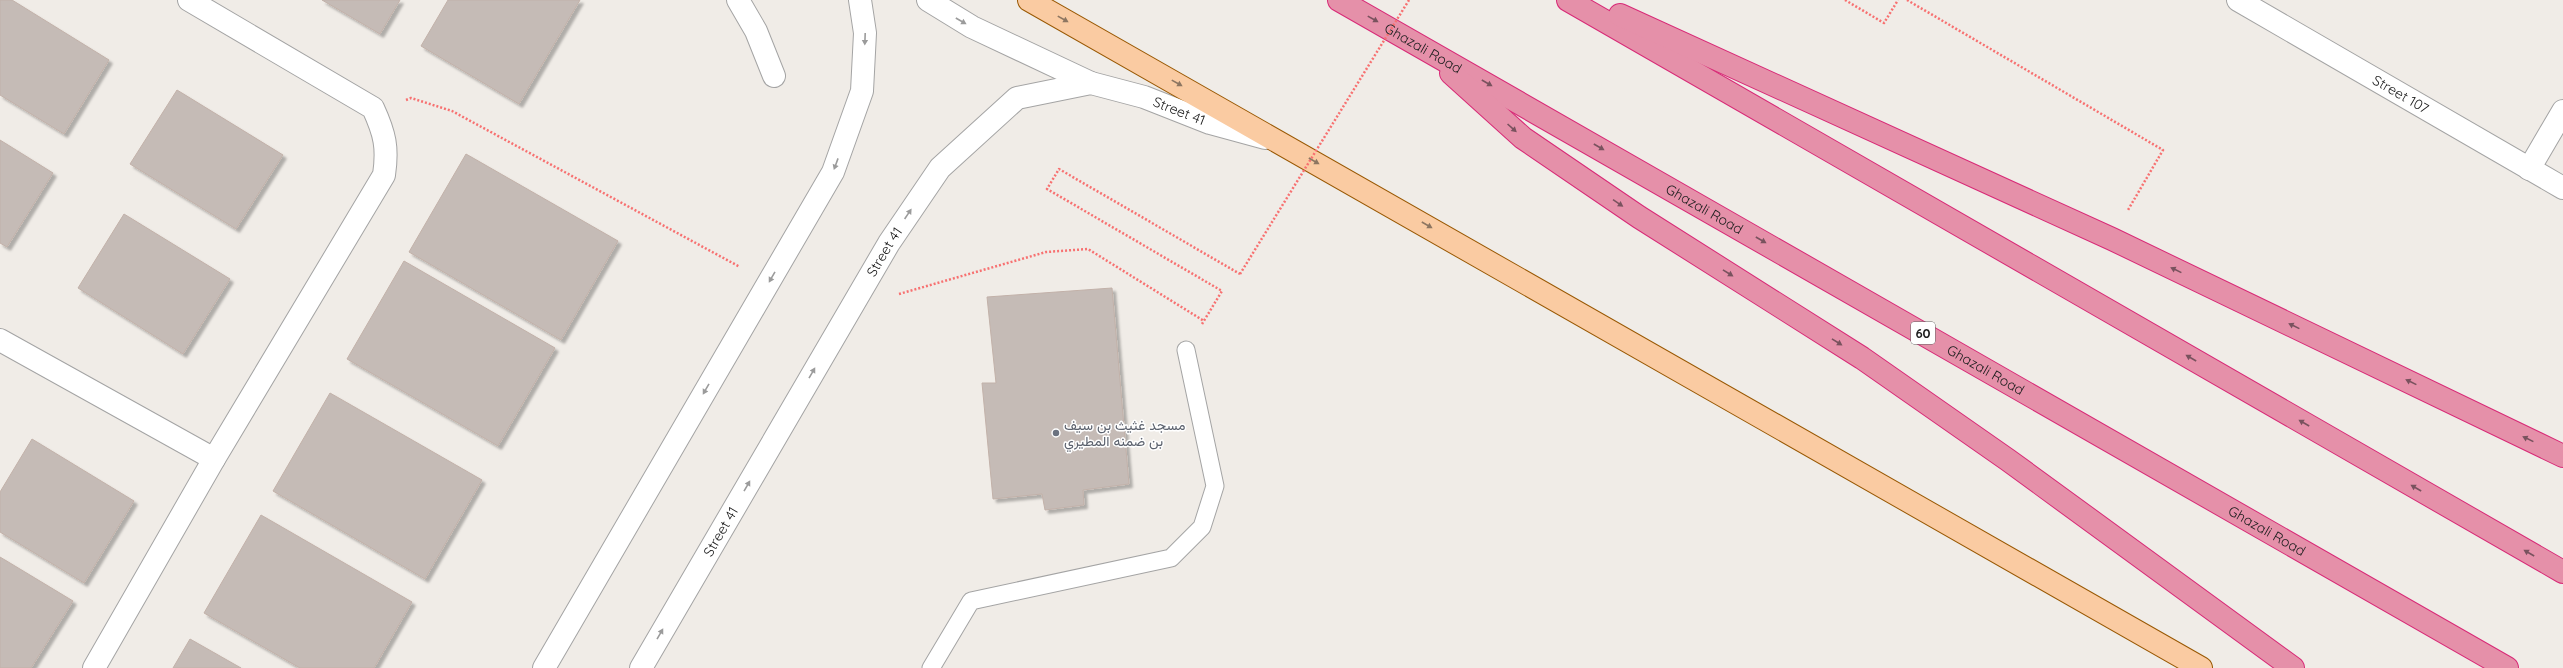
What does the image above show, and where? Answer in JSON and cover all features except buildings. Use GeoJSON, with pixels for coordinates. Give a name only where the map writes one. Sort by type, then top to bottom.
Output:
{"type":"FeatureCollection","features":[{"type":"Feature","properties":{"kind":"highway","name":"Ghazali Road"},"geometry":{"type":"LineString","coordinates":[[1339,0],[1421,45],[2507,668]]}},
{"type":"Feature","properties":{"kind":"highway"},"geometry":{"type":"LineString","coordinates":[[1568,0],[2563,572]]}},
{"type":"Feature","properties":{"kind":"highway"},"geometry":{"type":"LineString","coordinates":[[1586,0],[2112,239],[2563,456]]}},
{"type":"Feature","properties":{"kind":"highway"},"geometry":{"type":"LineString","coordinates":[[1421,45],[1524,138],[1638,217],[1868,362],[2152,563],[2293,668]]}},
{"type":"Feature","properties":{"kind":"main road"},"geometry":{"type":"LineString","coordinates":[[1029,0],[2201,668]]}},
{"type":"Feature","properties":{"kind":"street"},"geometry":{"type":"LineString","coordinates":[[94,668],[214,459],[384,176],[387,150],[383,128],[373,108],[188,0]]}},
{"type":"Feature","properties":{"kind":"street"},"geometry":{"type":"LineString","coordinates":[[738,0],[756,31],[774,76]]}},
{"type":"Feature","properties":{"kind":"street"},"geometry":{"type":"LineString","coordinates":[[544,668],[833,172],[862,91],[865,33],[860,0]]}},
{"type":"Feature","properties":{"kind":"street"},"geometry":{"type":"LineString","coordinates":[[928,0],[972,27],[1091,83]]}},
{"type":"Feature","properties":{"kind":"street","name":"Street 107"},"geometry":{"type":"LineString","coordinates":[[2238,0],[2563,188]]}},
{"type":"Feature","properties":{"kind":"street","name":"Street 41"},"geometry":{"type":"LineString","coordinates":[[641,668],[888,243],[940,168],[1017,98],[1091,83],[1144,97],[1210,123],[1284,144]]}},
{"type":"Feature","properties":{"kind":"street"},"geometry":{"type":"LineString","coordinates":[[2528,169],[2563,111]]}},
{"type":"Feature","properties":{"kind":"street"},"geometry":{"type":"LineString","coordinates":[[0,340],[214,459]]}},
{"type":"Feature","properties":{"kind":"lane"},"geometry":{"type":"LineString","coordinates":[[931,668],[971,601],[1171,558],[1202,527],[1214,486],[1186,350]]}},
{"type":"Feature","properties":{"kind":"path"},"geometry":{"type":"LineString","coordinates":[[1186,350],[1222,291],[1047,189],[1059,169],[1240,274],[1409,0]]}},
{"type":"Feature","properties":{"kind":"path"},"geometry":{"type":"LineString","coordinates":[[1845,0],[1884,23],[1898,0]]}},
{"type":"Feature","properties":{"kind":"path"},"geometry":{"type":"LineString","coordinates":[[1907,0],[2163,150],[2112,239]]}},
{"type":"Feature","properties":{"kind":"path"},"geometry":{"type":"LineString","coordinates":[[373,108],[411,98],[452,111],[768,282]]}},
{"type":"Feature","properties":{"kind":"path"},"geometry":{"type":"LineString","coordinates":[[865,282],[893,296],[1046,252],[1088,249],[1204,321]]}},
{"type":"Feature","properties":{"kind":"place","name":"مسجد غثيث بن سيف بن ضمنه المطيري"},"geometry":{"type":"Point","coordinates":[1056,433]}}]}
